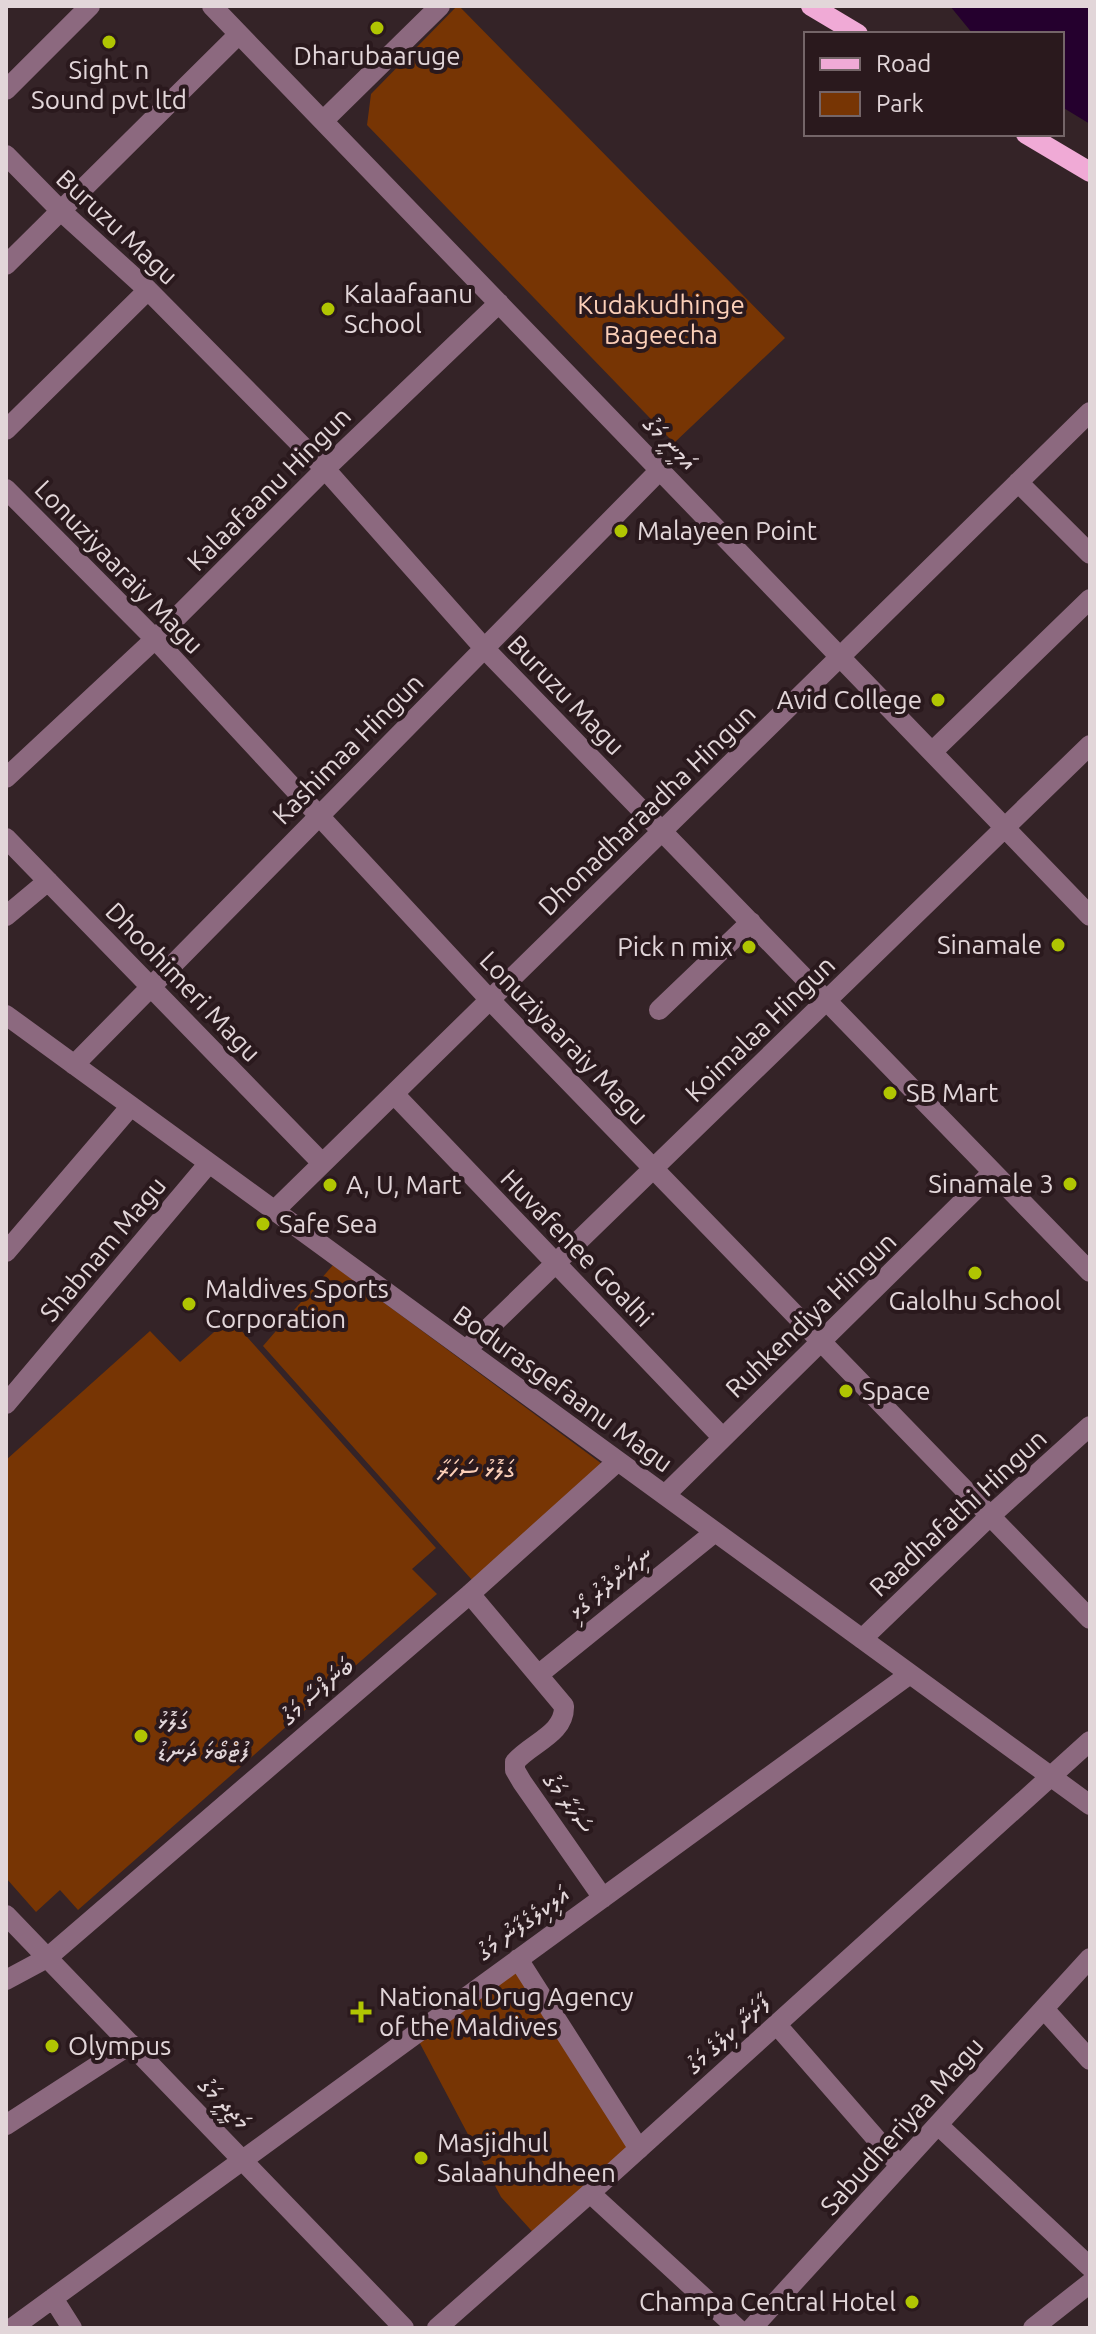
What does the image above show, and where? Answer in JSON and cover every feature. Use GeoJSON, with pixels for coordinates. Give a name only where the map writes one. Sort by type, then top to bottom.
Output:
{"type":"FeatureCollection","features":[{"type":"Feature","properties":{"kind":"main road"},"geometry":{"type":"LineString","coordinates":[[811,6],[855,32]]}},
{"type":"Feature","properties":{"kind":"main road"},"geometry":{"type":"LineString","coordinates":[[1029,136],[1090,172]]}},
{"type":"Feature","properties":{"kind":"street"},"geometry":{"type":"LineString","coordinates":[[6,90],[90,6]]}},
{"type":"Feature","properties":{"kind":"street","name":"އަމީނީ މަގު"},"geometry":{"type":"LineString","coordinates":[[212,6],[1090,916]]}},
{"type":"Feature","properties":{"kind":"street"},"geometry":{"type":"LineString","coordinates":[[323,121],[440,6]]}},
{"type":"Feature","properties":{"kind":"street"},"geometry":{"type":"LineString","coordinates":[[6,265],[239,34]]}},
{"type":"Feature","properties":{"kind":"street","name":"Buruzu Magu"},"geometry":{"type":"LineString","coordinates":[[6,155],[61,211],[148,290],[325,469],[484,648],[1090,1272]]}},
{"type":"Feature","properties":{"kind":"street"},"geometry":{"type":"LineString","coordinates":[[6,430],[148,290]]}},
{"type":"Feature","properties":{"kind":"street","name":"Kalaafaanu Hingun"},"geometry":{"type":"LineString","coordinates":[[6,778],[155,639],[325,469],[499,303]]}},
{"type":"Feature","properties":{"kind":"street","name":"Dhonadharaadha Hingun"},"geometry":{"type":"LineString","coordinates":[[274,1211],[1090,412]]}},
{"type":"Feature","properties":{"kind":"street","name":"Kashimaa Hingun"},"geometry":{"type":"LineString","coordinates":[[74,1065],[660,470]]}},
{"type":"Feature","properties":{"kind":"street"},"geometry":{"type":"LineString","coordinates":[[1018,482],[1090,554]]}},
{"type":"Feature","properties":{"kind":"street","name":"Lonuziyaaraiy Magu"},"geometry":{"type":"LineString","coordinates":[[6,489],[155,639],[490,1000],[1090,1619]]}},
{"type":"Feature","properties":{"kind":"street"},"geometry":{"type":"LineString","coordinates":[[932,752],[1090,599]]}},
{"type":"Feature","properties":{"kind":"street","name":"Koimalaa Hingun"},"geometry":{"type":"LineString","coordinates":[[466,1350],[1090,745]]}},
{"type":"Feature","properties":{"kind":"street","name":"Dhoohimeri Magu"},"geometry":{"type":"LineString","coordinates":[[6,838],[322,1163]]}},
{"type":"Feature","properties":{"kind":"street"},"geometry":{"type":"LineString","coordinates":[[6,916],[48,881]]}},
{"type":"Feature","properties":{"kind":"street"},"geometry":{"type":"LineString","coordinates":[[659,1010],[751,922]]}},
{"type":"Feature","properties":{"kind":"street","name":"Bodurasgefaanu Magu"},"geometry":{"type":"LineString","coordinates":[[6,1015],[1090,1805]]}},
{"type":"Feature","properties":{"kind":"street","name":"Huvafenee Goalhi"},"geometry":{"type":"LineString","coordinates":[[394,1094],[722,1437]]}},
{"type":"Feature","properties":{"kind":"street"},"geometry":{"type":"LineString","coordinates":[[6,1252],[131,1106]]}},
{"type":"Feature","properties":{"kind":"street","name":"Shabnam Magu"},"geometry":{"type":"LineString","coordinates":[[6,1404],[209,1163]]}},
{"type":"Feature","properties":{"kind":"street","name":"Ruhkendiya Hingun"},"geometry":{"type":"LineString","coordinates":[[665,1495],[993,1172]]}},
{"type":"Feature","properties":{"kind":"street","name":"Raadhafathi Hingun"},"geometry":{"type":"LineString","coordinates":[[862,1639],[990,1516],[1090,1426]]}},
{"type":"Feature","properties":{"kind":"street","name":"ބަނަފްސާ މަގު"},"geometry":{"type":"LineString","coordinates":[[6,1980],[47,1958],[470,1594],[618,1461]]}},
{"type":"Feature","properties":{"kind":"street","name":"ނިޔަންދުރު ގޯޅި"},"geometry":{"type":"LineString","coordinates":[[538,1675],[715,1532]]}},
{"type":"Feature","properties":{"kind":"street","name":"ސަހަރާ މަގު"},"geometry":{"type":"LineString","coordinates":[[470,1594],[564,1706],[564,1717],[557,1728],[520,1756],[515,1762],[515,1770],[603,1898]]}},
{"type":"Feature","properties":{"kind":"street","name":"އަލިކިލެގެފާނު މަގު"},"geometry":{"type":"LineString","coordinates":[[12,2328],[910,1674]]}},
{"type":"Feature","properties":{"kind":"street","name":"ފާށަނާ ކިލެގެ މަގު"},"geometry":{"type":"LineString","coordinates":[[437,2328],[1090,1741]]}},
{"type":"Feature","properties":{"kind":"street","name":"މަޖީދީ މަގު"},"geometry":{"type":"LineString","coordinates":[[6,1915],[404,2328]]}},
{"type":"Feature","properties":{"kind":"street","name":"Sabudheriyaa Magu"},"geometry":{"type":"LineString","coordinates":[[752,2328],[1090,1958]]}},
{"type":"Feature","properties":{"kind":"street"},"geometry":{"type":"LineString","coordinates":[[518,1959],[639,2149]]}},
{"type":"Feature","properties":{"kind":"street"},"geometry":{"type":"LineString","coordinates":[[1044,2009],[1090,2060]]}},
{"type":"Feature","properties":{"kind":"street"},"geometry":{"type":"LineString","coordinates":[[777,2025],[900,2166]]}},
{"type":"Feature","properties":{"kind":"street"},"geometry":{"type":"LineString","coordinates":[[6,2125],[131,2044]]}},
{"type":"Feature","properties":{"kind":"street"},"geometry":{"type":"LineString","coordinates":[[938,2125],[1090,2267]]}},
{"type":"Feature","properties":{"kind":"street"},"geometry":{"type":"LineString","coordinates":[[590,2193],[737,2328]]}},
{"type":"Feature","properties":{"kind":"street"},"geometry":{"type":"LineString","coordinates":[[1033,2328],[1090,2283]]}},
{"type":"Feature","properties":{"kind":"street"},"geometry":{"type":"LineString","coordinates":[[53,2298],[72,2328]]}},
{"type":"Feature","properties":{"kind":"green space","name":"Kudakudhinge Bageecha"},"geometry":{"type":"Polygon","coordinates":[[[457,6],[785,338],[674,443],[367,125],[371,94],[457,6]]]}},
{"type":"Feature","properties":{"kind":"green space","name":"ގަލޮޅު ސަހަރާ"},"geometry":{"type":"Polygon","coordinates":[[[333,1265],[602,1464],[472,1580],[263,1346],[333,1265]]]}},
{"type":"Feature","properties":{"kind":"green space","name":"ގަލޮޅު ފުޓްބޯޅަ ދަނޑު"},"geometry":{"type":"Polygon","coordinates":[[[230,1318],[436,1548],[412,1569],[437,1594],[78,1910],[60,1890],[36,1912],[6,1878],[6,1460],[150,1331],[180,1362],[230,1318]]]}},
{"type":"Feature","properties":{"kind":"green space"},"geometry":{"type":"Polygon","coordinates":[[[518,1959],[639,2149],[539,2239],[501,2197],[415,2034],[518,1959]]]}},
{"type":"Feature","properties":{"kind":"shaded area"},"geometry":{"type":"Polygon","coordinates":[[[950,6],[1090,6],[1090,124],[1064,108],[1064,32],[971,32],[950,6]]]}},
{"type":"Feature","properties":{"kind":"place","name":"Dharubaaruge"},"geometry":{"type":"Point","coordinates":[377,28]}},
{"type":"Feature","properties":{"kind":"place","name":"Sight n Sound pvt ltd"},"geometry":{"type":"Point","coordinates":[109,42]}},
{"type":"Feature","properties":{"kind":"place","name":"Kalaafaanu School"},"geometry":{"type":"Point","coordinates":[328,309]}},
{"type":"Feature","properties":{"kind":"place","name":"Malayeen Point"},"geometry":{"type":"Point","coordinates":[621,531]}},
{"type":"Feature","properties":{"kind":"place","name":"Avid College"},"geometry":{"type":"Point","coordinates":[938,700]}},
{"type":"Feature","properties":{"kind":"place","name":"Sinamale"},"geometry":{"type":"Point","coordinates":[1058,945]}},
{"type":"Feature","properties":{"kind":"place","name":"Pick n mix"},"geometry":{"type":"Point","coordinates":[749,947]}},
{"type":"Feature","properties":{"kind":"place","name":"SB Mart"},"geometry":{"type":"Point","coordinates":[890,1093]}},
{"type":"Feature","properties":{"kind":"place","name":"Sinamale 3"},"geometry":{"type":"Point","coordinates":[1070,1184]}},
{"type":"Feature","properties":{"kind":"place","name":"A, U, Mart"},"geometry":{"type":"Point","coordinates":[330,1185]}},
{"type":"Feature","properties":{"kind":"place","name":"Safe Sea"},"geometry":{"type":"Point","coordinates":[263,1224]}},
{"type":"Feature","properties":{"kind":"place","name":"Galolhu School"},"geometry":{"type":"Point","coordinates":[975,1273]}},
{"type":"Feature","properties":{"kind":"place","name":"Maldives Sports Corporation"},"geometry":{"type":"Point","coordinates":[189,1304]}},
{"type":"Feature","properties":{"kind":"place","name":"Space"},"geometry":{"type":"Point","coordinates":[846,1391]}},
{"type":"Feature","properties":{"kind":"place","name":"ގަލޮޅު ފުޓްބޯޅަ ދަނޑު"},"geometry":{"type":"Point","coordinates":[141,1736]}},
{"type":"Feature","properties":{"kind":"place","name":"National Drug Agency of the Maldives"},"geometry":{"type":"Point","coordinates":[361,2012]}},
{"type":"Feature","properties":{"kind":"place","name":"Olympus"},"geometry":{"type":"Point","coordinates":[52,2046]}},
{"type":"Feature","properties":{"kind":"place","name":"Masjidhul Salaahuhdheen"},"geometry":{"type":"Point","coordinates":[421,2158]}},
{"type":"Feature","properties":{"kind":"place","name":"Champa Central Hotel"},"geometry":{"type":"Point","coordinates":[912,2302]}}]}
